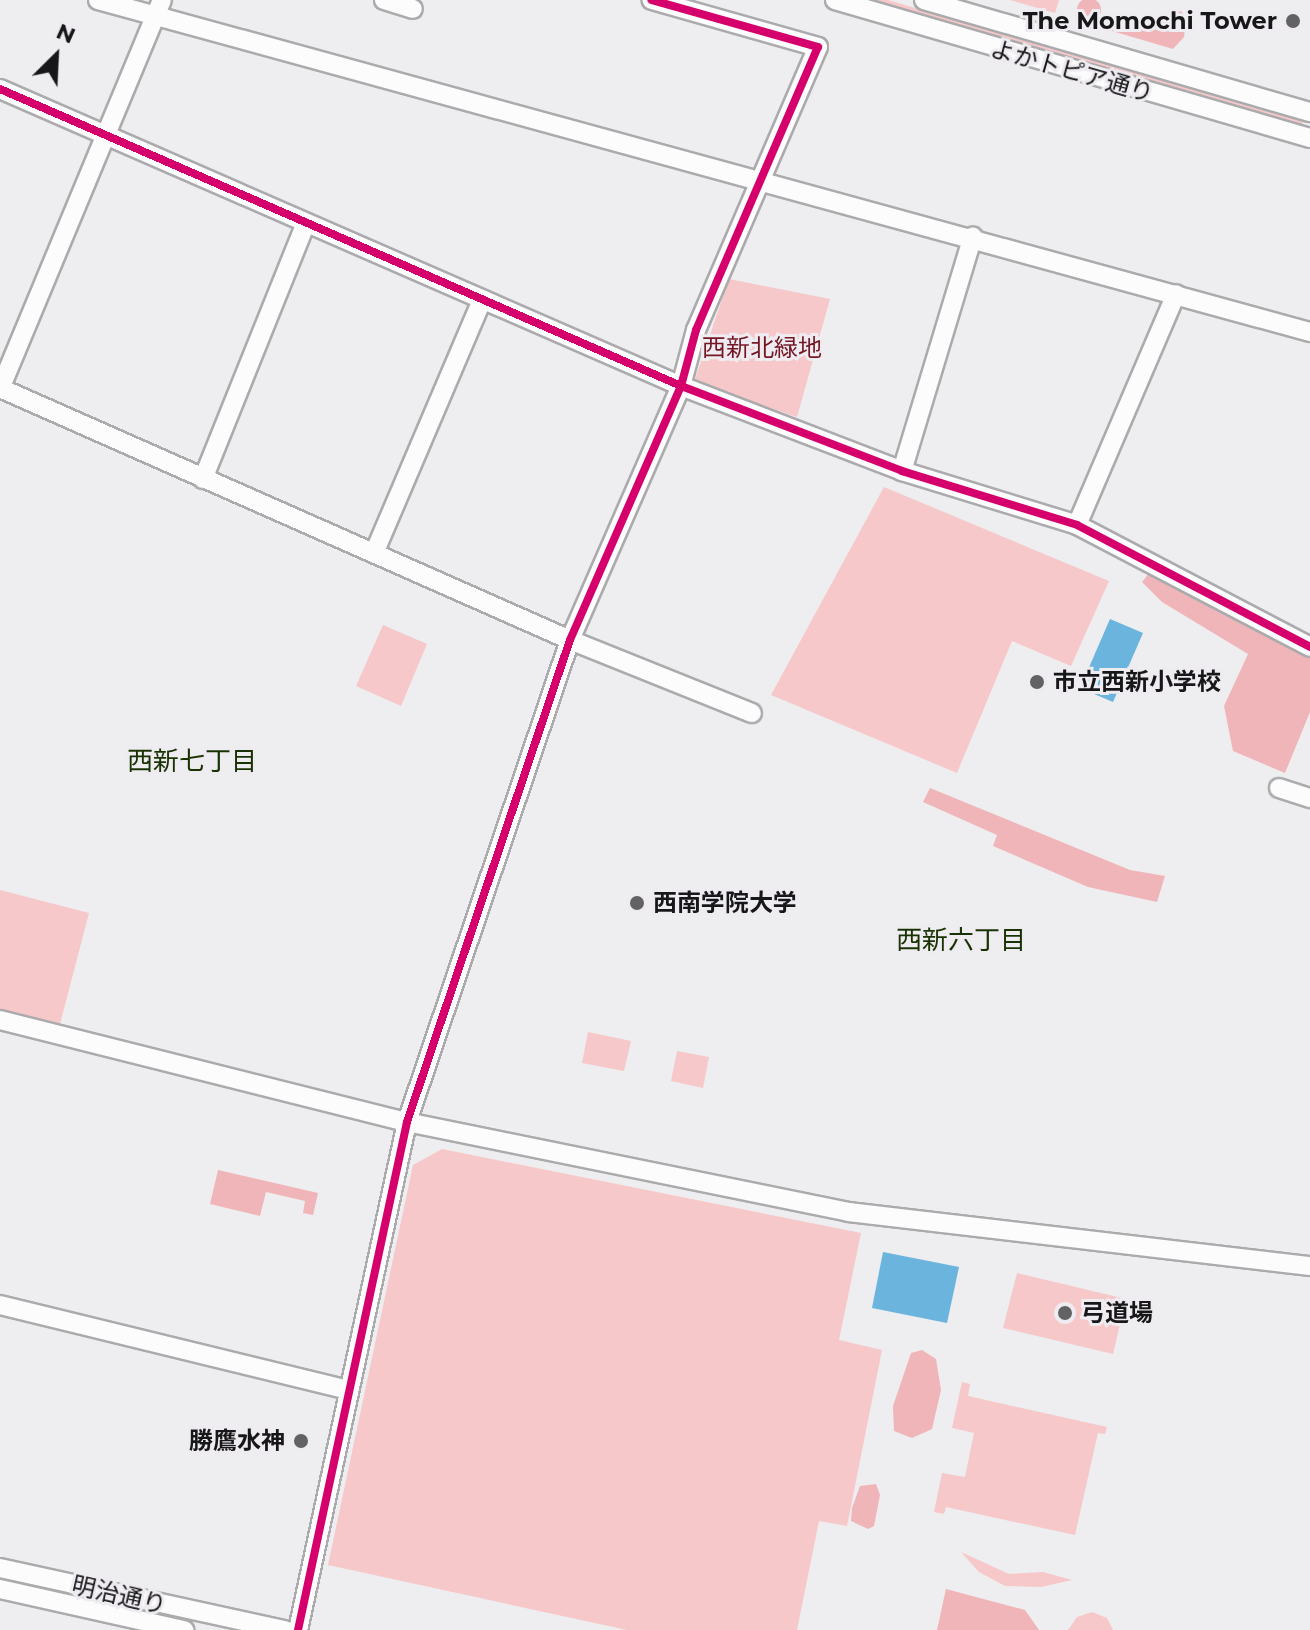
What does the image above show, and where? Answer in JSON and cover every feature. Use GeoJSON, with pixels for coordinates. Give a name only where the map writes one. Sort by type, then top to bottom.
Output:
{"type":"FeatureCollection","features":[{"type":"Feature","properties":{"kind":"street"},"geometry":{"type":"LineString","coordinates":[[98,0],[762,185],[973,236],[1310,332]]}},
{"type":"Feature","properties":{"kind":"street"},"geometry":{"type":"LineString","coordinates":[[162,0],[0,388],[203,479],[375,551],[570,640],[752,713]]}},
{"type":"Feature","properties":{"kind":"street"},"geometry":{"type":"LineString","coordinates":[[384,0],[413,9]]}},
{"type":"Feature","properties":{"kind":"street"},"geometry":{"type":"LineString","coordinates":[[298,1630],[407,1122],[570,640],[681,386],[696,330],[762,185],[818,47],[652,0]]}},
{"type":"Feature","properties":{"kind":"street","name":"よかトピア通り"},"geometry":{"type":"LineString","coordinates":[[835,0],[1310,138]]}},
{"type":"Feature","properties":{"kind":"street","name":"よかトピア通り"},"geometry":{"type":"LineString","coordinates":[[924,0],[1310,112]]}},
{"type":"Feature","properties":{"kind":"street"},"geometry":{"type":"LineString","coordinates":[[0,89],[305,225],[681,386],[902,471],[1077,525],[1310,647]]}},
{"type":"Feature","properties":{"kind":"street"},"geometry":{"type":"LineString","coordinates":[[203,479],[305,225]]}},
{"type":"Feature","properties":{"kind":"street"},"geometry":{"type":"LineString","coordinates":[[902,471],[973,236]]}},
{"type":"Feature","properties":{"kind":"street"},"geometry":{"type":"LineString","coordinates":[[1077,525],[1176,294]]}},
{"type":"Feature","properties":{"kind":"street"},"geometry":{"type":"LineString","coordinates":[[375,551],[482,300]]}},
{"type":"Feature","properties":{"kind":"street"},"geometry":{"type":"LineString","coordinates":[[1279,788],[1310,798]]}},
{"type":"Feature","properties":{"kind":"street"},"geometry":{"type":"LineString","coordinates":[[0,1020],[407,1122],[849,1212],[1310,1266]]}},
{"type":"Feature","properties":{"kind":"street"},"geometry":{"type":"LineString","coordinates":[[0,1305],[348,1390]]}},
{"type":"Feature","properties":{"kind":"street","name":"明治通り"},"geometry":{"type":"LineString","coordinates":[[0,1568],[285,1630]]}},
{"type":"Feature","properties":{"kind":"street","name":"明治通り"},"geometry":{"type":"LineString","coordinates":[[0,1589],[184,1630]]}},
{"type":"Feature","properties":{"kind":"green space"},"geometry":{"type":"Polygon","coordinates":[[[873,0],[888,0],[1303,122],[1302,126],[873,0]]]}},
{"type":"Feature","properties":{"kind":"green space"},"geometry":{"type":"Polygon","coordinates":[[[1010,0],[1059,0],[1055,13],[1010,0]]]}},
{"type":"Feature","properties":{"kind":"green space","name":"西新北緑地"},"geometry":{"type":"Polygon","coordinates":[[[729,279],[830,299],[797,417],[694,382],[729,279]]]}},
{"type":"Feature","properties":{"kind":"green space"},"geometry":{"type":"Polygon","coordinates":[[[884,487],[1109,581],[1071,666],[1012,641],[957,773],[771,695],[884,487]]]}},
{"type":"Feature","properties":{"kind":"green space"},"geometry":{"type":"Polygon","coordinates":[[[383,625],[427,644],[401,706],[356,686],[383,625]]]}},
{"type":"Feature","properties":{"kind":"green space"},"geometry":{"type":"Polygon","coordinates":[[[0,890],[89,913],[60,1024],[0,1010],[0,890]]]}},
{"type":"Feature","properties":{"kind":"green space"},"geometry":{"type":"Polygon","coordinates":[[[588,1032],[631,1041],[624,1071],[582,1063],[588,1032]]]}},
{"type":"Feature","properties":{"kind":"green space"},"geometry":{"type":"Polygon","coordinates":[[[677,1051],[709,1057],[703,1088],[671,1081],[677,1051]]]}},
{"type":"Feature","properties":{"kind":"green space"},"geometry":{"type":"Polygon","coordinates":[[[442,1149],[861,1233],[839,1340],[882,1350],[847,1526],[819,1521],[797,1630],[627,1630],[328,1565],[413,1165],[442,1149]]]}},
{"type":"Feature","properties":{"kind":"green space","name":"弓道場"},"geometry":{"type":"Polygon","coordinates":[[[1017,1273],[1126,1299],[1113,1354],[1003,1328],[1017,1273]]]}},
{"type":"Feature","properties":{"kind":"green space"},"geometry":{"type":"Polygon","coordinates":[[[962,1382],[970,1384],[968,1396],[1107,1427],[1105,1434],[1098,1433],[1075,1535],[946,1507],[944,1514],[934,1512],[942,1473],[965,1477],[974,1433],[952,1428],[962,1382]]]}},
{"type":"Feature","properties":{"kind":"green space"},"geometry":{"type":"Polygon","coordinates":[[[961,1552],[1009,1574],[1043,1572],[1072,1580],[1041,1587],[1005,1586],[979,1572],[961,1552]]]}},
{"type":"Feature","properties":{"kind":"green space"},"geometry":{"type":"Polygon","coordinates":[[[1092,1612],[1107,1618],[1113,1630],[1068,1630],[1077,1617],[1092,1612]]]}},
{"type":"Feature","properties":{"kind":"shaded area"},"geometry":{"type":"Polygon","coordinates":[[[1089,-2],[1097,2],[1101,10],[1097,18],[1089,22],[1081,18],[1077,10],[1081,2],[1089,-2]]]}},
{"type":"Feature","properties":{"kind":"shaded area"},"geometry":{"type":"Polygon","coordinates":[[[1181,11],[1186,18],[1184,37],[1173,49],[1112,31],[1107,25],[1111,17],[1124,16],[1160,31],[1163,17],[1181,11]]]}},
{"type":"Feature","properties":{"kind":"shaded area"},"geometry":{"type":"Polygon","coordinates":[[[1150,572],[1310,654],[1310,712],[1285,773],[1233,751],[1224,706],[1248,654],[1162,602],[1142,582],[1150,572]]]}},
{"type":"Feature","properties":{"kind":"shaded area"},"geometry":{"type":"Polygon","coordinates":[[[930,788],[1130,870],[1165,876],[1157,902],[1088,887],[993,846],[997,835],[923,802],[930,788]]]}},
{"type":"Feature","properties":{"kind":"shaded area"},"geometry":{"type":"Polygon","coordinates":[[[218,1170],[318,1193],[313,1215],[303,1213],[305,1201],[266,1192],[260,1216],[210,1204],[218,1170]]]}},
{"type":"Feature","properties":{"kind":"shaded area"},"geometry":{"type":"Polygon","coordinates":[[[922,1350],[936,1359],[941,1390],[932,1429],[912,1438],[894,1431],[893,1406],[911,1353],[922,1350]]]}},
{"type":"Feature","properties":{"kind":"shaded area"},"geometry":{"type":"Polygon","coordinates":[[[876,1484],[880,1495],[874,1526],[868,1529],[851,1521],[852,1508],[860,1486],[876,1484]]]}},
{"type":"Feature","properties":{"kind":"shaded area"},"geometry":{"type":"Polygon","coordinates":[[[946,1589],[1025,1610],[1039,1630],[937,1630],[946,1589]]]}},
{"type":"Feature","properties":{"kind":"water"},"geometry":{"type":"Polygon","coordinates":[[[1110,619],[1143,633],[1113,702],[1080,688],[1110,619]]]}},
{"type":"Feature","properties":{"kind":"water"},"geometry":{"type":"Polygon","coordinates":[[[883,1252],[959,1267],[947,1323],[872,1308],[883,1252]]]}},
{"type":"Feature","properties":{"kind":"cycle path"},"geometry":{"type":"LineString","coordinates":[[298,1630],[407,1122],[570,640],[681,386],[696,330],[818,47],[652,0]]}},
{"type":"Feature","properties":{"kind":"cycle path"},"geometry":{"type":"LineString","coordinates":[[0,89],[681,386],[902,471],[1077,525],[1310,647]]}},
{"type":"Feature","properties":{"kind":"place","name":"The Momochi Tower"},"geometry":{"type":"Point","coordinates":[1293,21]}},
{"type":"Feature","properties":{"kind":"place","name":"市立西新小学校"},"geometry":{"type":"Point","coordinates":[1037,682]}},
{"type":"Feature","properties":{"kind":"place","name":"西南学院大学"},"geometry":{"type":"Point","coordinates":[637,903]}},
{"type":"Feature","properties":{"kind":"place","name":"弓道場"},"geometry":{"type":"Point","coordinates":[1065,1313]}},
{"type":"Feature","properties":{"kind":"place","name":"勝鷹水神"},"geometry":{"type":"Point","coordinates":[301,1441]}},
{"type":"Feature","properties":{"kind":"district","name":"西新七丁目"},"geometry":{"type":"Point","coordinates":[192,762]}},
{"type":"Feature","properties":{"kind":"district","name":"西新六丁目"},"geometry":{"type":"Point","coordinates":[961,941]}}]}
